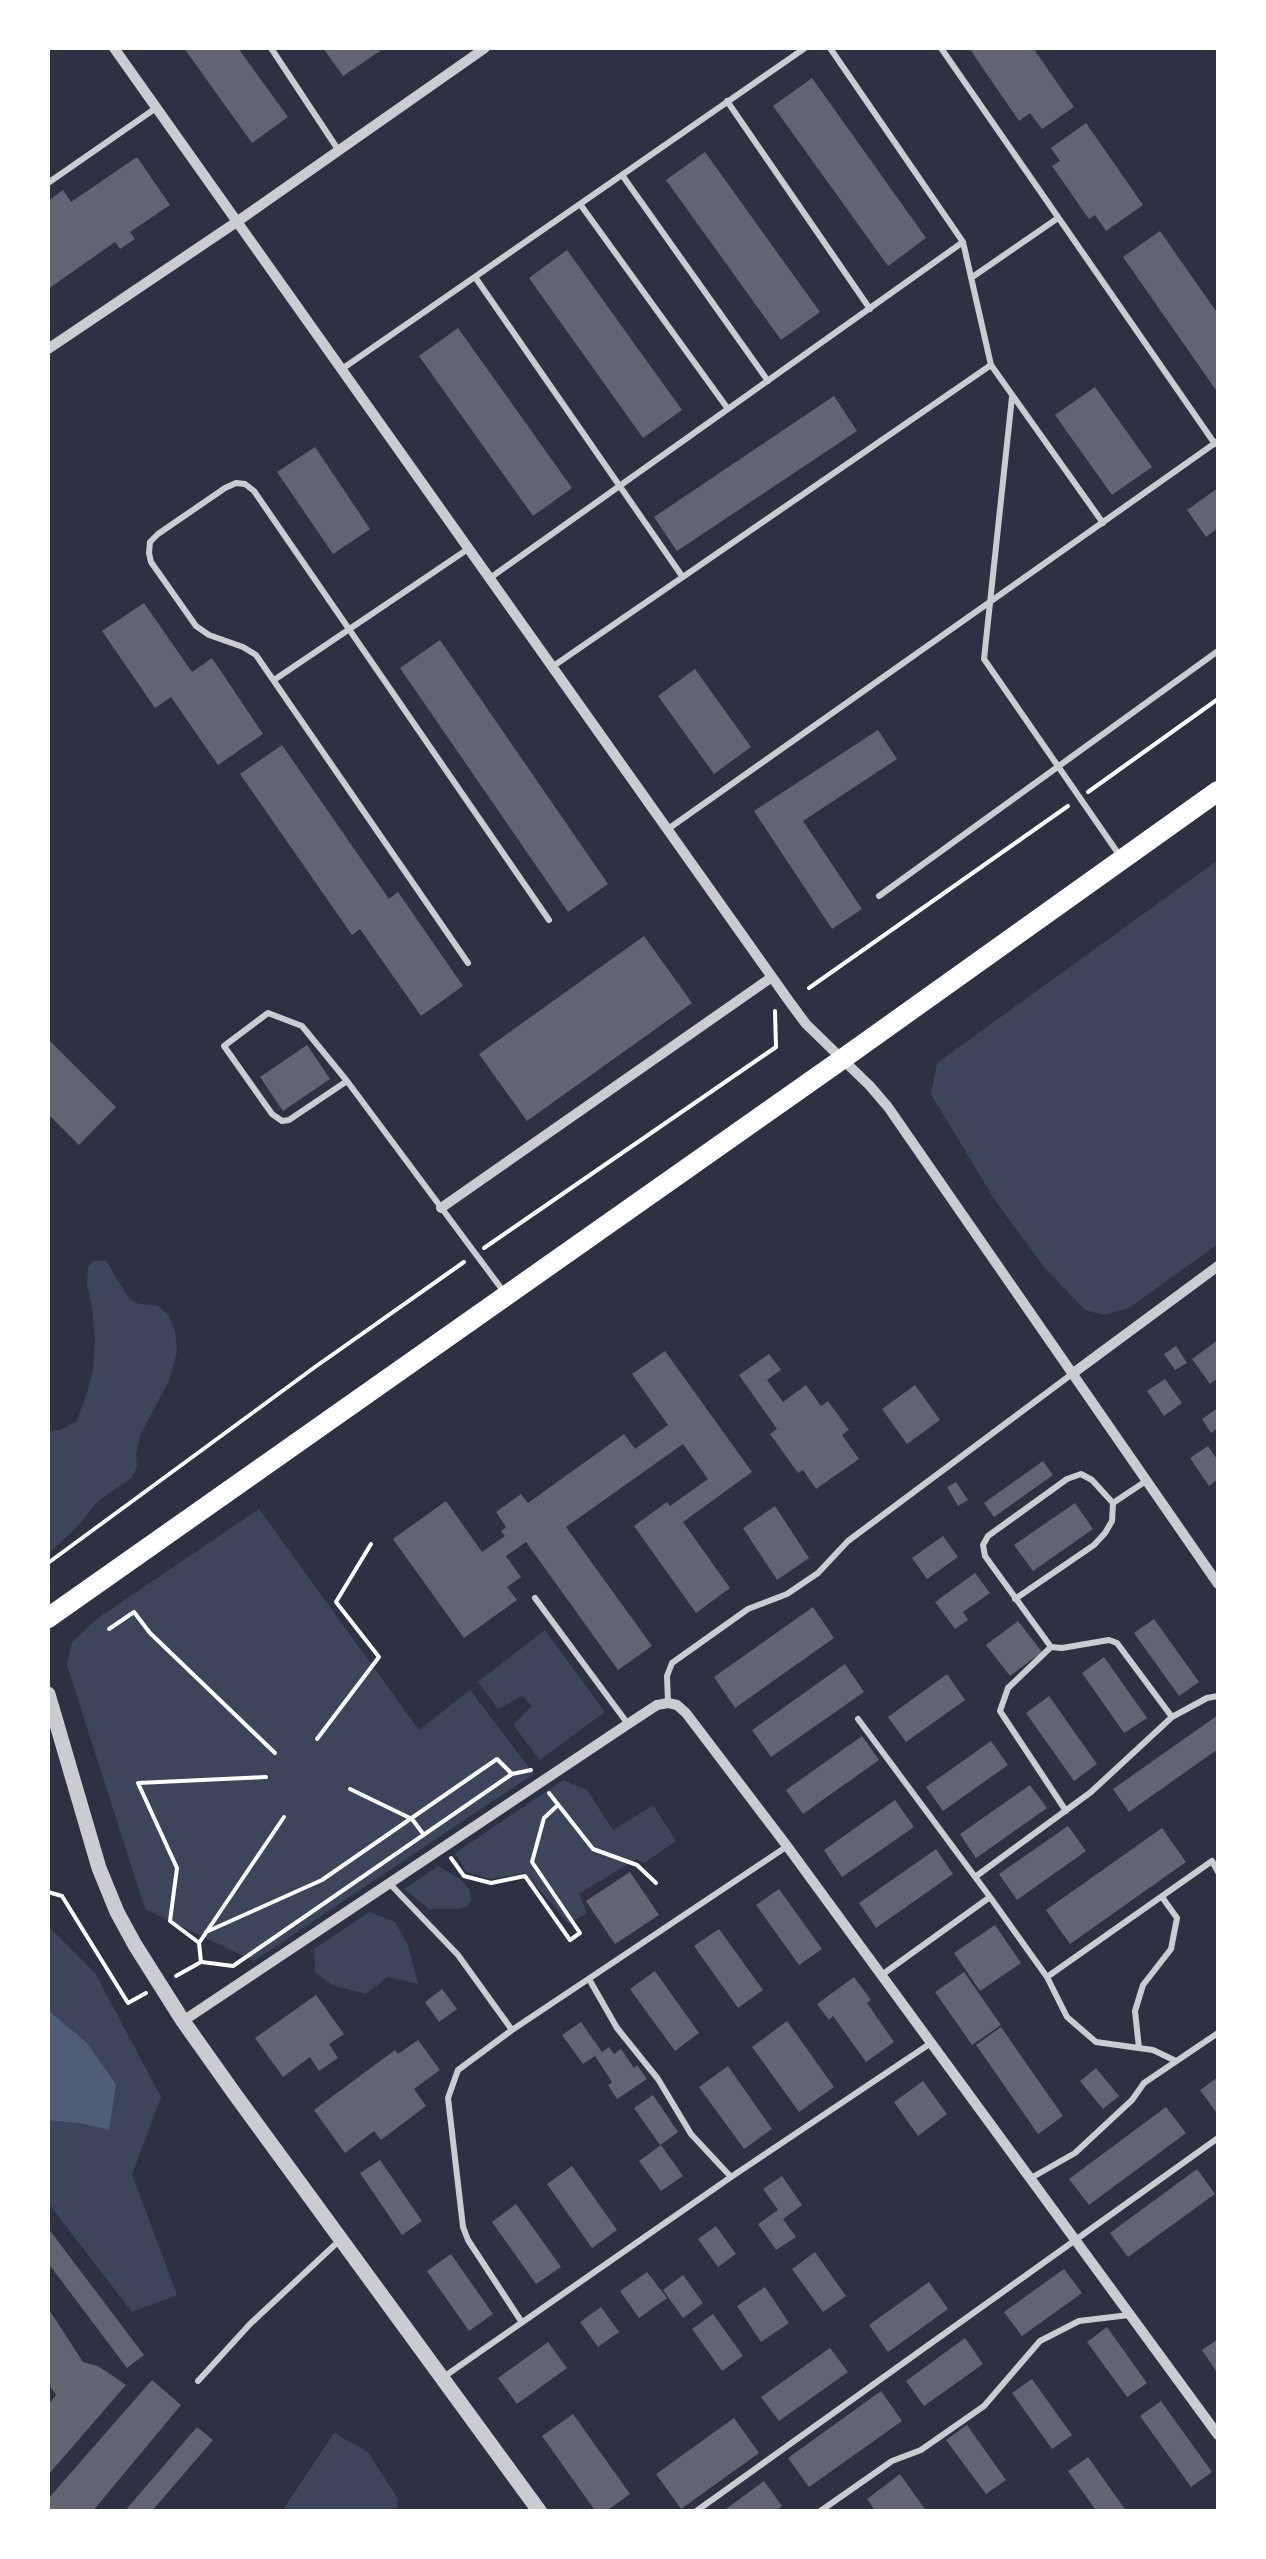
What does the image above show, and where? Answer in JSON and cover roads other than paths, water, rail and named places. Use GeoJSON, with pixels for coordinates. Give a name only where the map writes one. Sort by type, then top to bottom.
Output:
{"type":"FeatureCollection","features":[{"type":"Feature","properties":{"kind":"main road"},"geometry":{"type":"LineString","coordinates":[[48,1618],[1218,791]]}},
{"type":"Feature","properties":{"kind":"street"},"geometry":{"type":"LineString","coordinates":[[114,48],[806,1024],[888,1107],[1218,1584]]}},
{"type":"Feature","properties":{"kind":"street"},"geometry":{"type":"LineString","coordinates":[[48,348],[485,48]]}},
{"type":"Feature","properties":{"kind":"street"},"geometry":{"type":"LineString","coordinates":[[441,1208],[772,977]]}},
{"type":"Feature","properties":{"kind":"street"},"geometry":{"type":"LineString","coordinates":[[1072,1374],[1218,1266]]}},
{"type":"Feature","properties":{"kind":"street"},"geometry":{"type":"LineString","coordinates":[[48,1694],[98,1868],[117,1912],[160,1985],[540,2512]]}},
{"type":"Feature","properties":{"kind":"street"},"geometry":{"type":"LineString","coordinates":[[183,2021],[657,1705],[677,1705],[787,1846],[1218,2435]]}},
{"type":"Feature","properties":{"kind":"lane"},"geometry":{"type":"LineString","coordinates":[[271,48],[339,151]]}},
{"type":"Feature","properties":{"kind":"lane"},"geometry":{"type":"LineString","coordinates":[[341,370],[805,48]]}},
{"type":"Feature","properties":{"kind":"lane"},"geometry":{"type":"LineString","coordinates":[[830,48],[963,242],[992,365],[1104,523]]}},
{"type":"Feature","properties":{"kind":"lane"},"geometry":{"type":"LineString","coordinates":[[667,830],[1217,442],[941,48]]}},
{"type":"Feature","properties":{"kind":"lane"},"geometry":{"type":"LineString","coordinates":[[728,101],[870,309]]}},
{"type":"Feature","properties":{"kind":"lane"},"geometry":{"type":"LineString","coordinates":[[48,183],[156,108]]}},
{"type":"Feature","properties":{"kind":"lane"},"geometry":{"type":"LineString","coordinates":[[622,174],[768,381]]}},
{"type":"Feature","properties":{"kind":"lane"},"geometry":{"type":"LineString","coordinates":[[580,204],[728,409]]}},
{"type":"Feature","properties":{"kind":"lane"},"geometry":{"type":"LineString","coordinates":[[970,278],[1058,218]]}},
{"type":"Feature","properties":{"kind":"lane"},"geometry":{"type":"LineString","coordinates":[[489,578],[963,242]]}},
{"type":"Feature","properties":{"kind":"lane"},"geometry":{"type":"LineString","coordinates":[[476,277],[682,576]]}},
{"type":"Feature","properties":{"kind":"lane"},"geometry":{"type":"LineString","coordinates":[[552,667],[992,365]]}},
{"type":"Feature","properties":{"kind":"lane"},"geometry":{"type":"LineString","coordinates":[[1012,396],[984,660],[1123,859]]}},
{"type":"Feature","properties":{"kind":"lane"},"geometry":{"type":"LineString","coordinates":[[468,963],[256,655],[196,626],[151,562],[150,542],[158,534],[226,488],[245,484],[254,491],[549,920]]}},
{"type":"Feature","properties":{"kind":"lane"},"geometry":{"type":"LineString","coordinates":[[274,680],[468,549]]}},
{"type":"Feature","properties":{"kind":"lane"},"geometry":{"type":"LineString","coordinates":[[879,896],[1218,652]]}},
{"type":"Feature","properties":{"kind":"lane"},"geometry":{"type":"LineString","coordinates":[[346,1081],[282,1121],[272,1114],[224,1046],[268,1013],[302,1026],[346,1081],[506,1295]]}},
{"type":"Feature","properties":{"kind":"lane"},"geometry":{"type":"LineString","coordinates":[[668,1703],[666,1676],[672,1663],[748,1609],[787,1594],[818,1573],[848,1540],[1072,1374]]}},
{"type":"Feature","properties":{"kind":"lane"},"geometry":{"type":"LineString","coordinates":[[1015,1599],[1105,1533],[1112,1521],[1113,1503],[1092,1480],[1081,1474],[1068,1479],[988,1536],[983,1545],[984,1556],[1015,1599],[1052,1647],[1109,1640],[1118,1643],[1172,1718]]}},
{"type":"Feature","properties":{"kind":"lane"},"geometry":{"type":"LineString","coordinates":[[1113,1503],[1148,1480]]}},
{"type":"Feature","properties":{"kind":"lane"},"geometry":{"type":"LineString","coordinates":[[535,1598],[628,1724]]}},
{"type":"Feature","properties":{"kind":"lane"},"geometry":{"type":"LineString","coordinates":[[1052,1647],[1008,1688],[1000,1712],[1066,1811]]}},
{"type":"Feature","properties":{"kind":"lane"},"geometry":{"type":"LineString","coordinates":[[975,1878],[1091,1792],[1172,1718],[1218,1696]]}},
{"type":"Feature","properties":{"kind":"lane"},"geometry":{"type":"LineString","coordinates":[[858,1720],[1048,1977],[1067,2017],[1096,2042],[1154,2050],[1176,2061]]}},
{"type":"Feature","properties":{"kind":"lane"},"geometry":{"type":"LineString","coordinates":[[522,2321],[463,2227],[448,2098],[458,2070],[787,1846]]}},
{"type":"Feature","properties":{"kind":"lane"},"geometry":{"type":"LineString","coordinates":[[1048,1977],[1212,1861],[1218,1872]]}},
{"type":"Feature","properties":{"kind":"lane"},"geometry":{"type":"LineString","coordinates":[[390,1884],[458,1956],[512,2030]]}},
{"type":"Feature","properties":{"kind":"lane"},"geometry":{"type":"LineString","coordinates":[[881,1976],[990,1897]]}},
{"type":"Feature","properties":{"kind":"lane"},"geometry":{"type":"LineString","coordinates":[[1139,2048],[1135,2010],[1143,1985],[1171,1949],[1176,1918],[1162,1897]]}},
{"type":"Feature","properties":{"kind":"lane"},"geometry":{"type":"LineString","coordinates":[[588,1979],[617,2028],[658,2079],[690,2134],[731,2177]]}},
{"type":"Feature","properties":{"kind":"lane"},"geometry":{"type":"LineString","coordinates":[[1031,2179],[1075,2153],[1144,2084],[1218,2033]]}},
{"type":"Feature","properties":{"kind":"lane"},"geometry":{"type":"LineString","coordinates":[[443,2377],[931,2043]]}},
{"type":"Feature","properties":{"kind":"lane"},"geometry":{"type":"LineString","coordinates":[[695,2512],[1218,2138]]}},
{"type":"Feature","properties":{"kind":"lane"},"geometry":{"type":"LineString","coordinates":[[198,2381],[250,2324],[341,2239]]}},
{"type":"Feature","properties":{"kind":"lane"},"geometry":{"type":"LineString","coordinates":[[819,2512],[892,2461],[921,2450],[984,2406],[1040,2342],[1078,2322],[1130,2314]]}}]}
